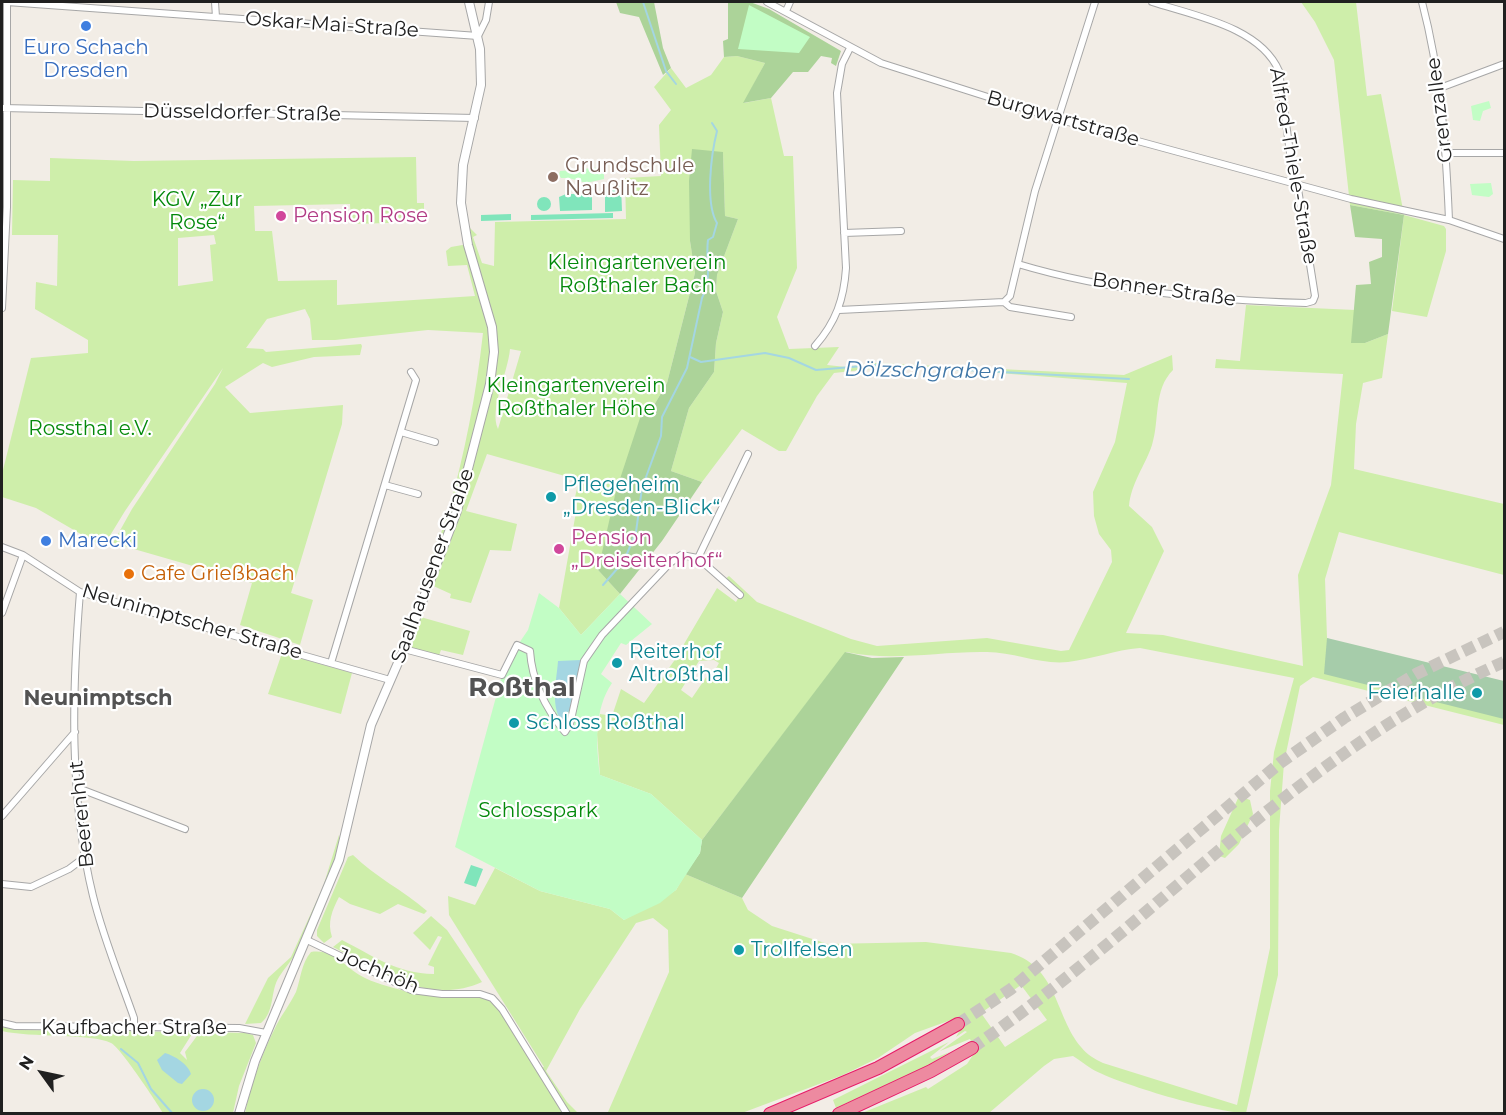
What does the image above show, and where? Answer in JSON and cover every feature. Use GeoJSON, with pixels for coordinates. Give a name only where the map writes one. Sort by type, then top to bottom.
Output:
{"type":"FeatureCollection","features":[{"type":"Feature","properties":{"kind":"highway"},"geometry":{"type":"LineString","coordinates":[[770,1113],[878,1068],[958,1024]]}},
{"type":"Feature","properties":{"kind":"highway"},"geometry":{"type":"LineString","coordinates":[[839,1113],[931,1071],[972,1048]]}},
{"type":"Feature","properties":{"kind":"street"},"geometry":{"type":"LineString","coordinates":[[2,308],[7,2]]}},
{"type":"Feature","properties":{"kind":"street","name":"Oskar-Mai-Straße"},"geometry":{"type":"LineString","coordinates":[[7,2],[478,36]]}},
{"type":"Feature","properties":{"kind":"street"},"geometry":{"type":"LineString","coordinates":[[215,2],[216,17]]}},
{"type":"Feature","properties":{"kind":"street","name":"Saalhausener Straße"},"geometry":{"type":"LineString","coordinates":[[239,1113],[245,1087],[266,1033],[307,940],[345,844],[362,756],[371,725],[404,649],[466,485],[482,418],[494,351],[492,327],[468,245],[461,203],[463,165],[481,85],[478,36],[469,2]]}},
{"type":"Feature","properties":{"kind":"street"},"geometry":{"type":"LineString","coordinates":[[478,36],[486,20],[489,2]]}},
{"type":"Feature","properties":{"kind":"street","name":"Burgwartstraße"},"geometry":{"type":"LineString","coordinates":[[767,2],[880,63],[1058,119],[1351,199],[1449,220],[1504,239]]}},
{"type":"Feature","properties":{"kind":"street"},"geometry":{"type":"LineString","coordinates":[[786,11],[790,2]]}},
{"type":"Feature","properties":{"kind":"street"},"geometry":{"type":"LineString","coordinates":[[839,310],[1004,302],[1010,296],[1035,191],[1095,2]]}},
{"type":"Feature","properties":{"kind":"street","name":"Alfred-Thiele-Straße"},"geometry":{"type":"LineString","coordinates":[[1152,2],[1242,33],[1257,41],[1273,56],[1280,71],[1295,183],[1298,189],[1315,296],[1313,301]]}},
{"type":"Feature","properties":{"kind":"street","name":"Grenzallee"},"geometry":{"type":"LineString","coordinates":[[1422,2],[1440,88],[1447,153],[1449,220]]}},
{"type":"Feature","properties":{"kind":"street"},"geometry":{"type":"LineString","coordinates":[[815,346],[827,332],[839,310],[846,268],[837,93],[843,64],[850,48]]}},
{"type":"Feature","properties":{"kind":"street"},"geometry":{"type":"LineString","coordinates":[[1440,88],[1504,64]]}},
{"type":"Feature","properties":{"kind":"street","name":"Düsseldorfer Straße"},"geometry":{"type":"LineString","coordinates":[[5,108],[475,118]]}},
{"type":"Feature","properties":{"kind":"street"},"geometry":{"type":"LineString","coordinates":[[1447,153],[1504,153]]}},
{"type":"Feature","properties":{"kind":"street"},"geometry":{"type":"LineString","coordinates":[[844,233],[901,231]]}},
{"type":"Feature","properties":{"kind":"street","name":"Bonner Straße"},"geometry":{"type":"LineString","coordinates":[[1018,264],[1070,277],[1167,294],[1242,301],[1306,303],[1313,301]]}},
{"type":"Feature","properties":{"kind":"street"},"geometry":{"type":"LineString","coordinates":[[1004,302],[1010,307],[1071,317]]}},
{"type":"Feature","properties":{"kind":"street"},"geometry":{"type":"LineString","coordinates":[[331,663],[416,380],[411,372]]}},
{"type":"Feature","properties":{"kind":"street"},"geometry":{"type":"LineString","coordinates":[[401,432],[435,442]]}},
{"type":"Feature","properties":{"kind":"street"},"geometry":{"type":"LineString","coordinates":[[698,558],[748,454]]}},
{"type":"Feature","properties":{"kind":"street"},"geometry":{"type":"LineString","coordinates":[[385,485],[418,495]]}},
{"type":"Feature","properties":{"kind":"street","name":"Neunimptscher Straße"},"geometry":{"type":"LineString","coordinates":[[2,547],[23,555],[80,592],[390,680]]}},
{"type":"Feature","properties":{"kind":"street"},"geometry":{"type":"LineString","coordinates":[[2,613],[23,555]]}},
{"type":"Feature","properties":{"kind":"street"},"geometry":{"type":"LineString","coordinates":[[404,649],[502,675],[517,645],[530,651],[531,671],[545,703],[565,732],[570,724],[584,661],[602,634],[670,563],[681,555],[698,558],[740,595]]}},
{"type":"Feature","properties":{"kind":"street","name":"Beerenhut"},"geometry":{"type":"LineString","coordinates":[[80,592],[75,655],[75,732],[85,857],[94,898],[134,1018],[134,1029]]}},
{"type":"Feature","properties":{"kind":"street"},"geometry":{"type":"LineString","coordinates":[[2,816],[75,732]]}},
{"type":"Feature","properties":{"kind":"street"},"geometry":{"type":"LineString","coordinates":[[78,788],[185,829]]}},
{"type":"Feature","properties":{"kind":"street"},"geometry":{"type":"LineString","coordinates":[[2,884],[31,887],[69,869],[85,857]]}},
{"type":"Feature","properties":{"kind":"street","name":"Jochhöh"},"geometry":{"type":"LineString","coordinates":[[307,940],[411,990],[442,994],[480,994],[492,998],[502,1009],[567,1113]]}},
{"type":"Feature","properties":{"kind":"street","name":"Kaufbacher Straße"},"geometry":{"type":"LineString","coordinates":[[2,1023],[15,1026],[134,1029],[239,1028],[266,1033]]}},
{"type":"Feature","properties":{"kind":"green space"},"geometry":{"type":"Polygon","coordinates":[[[616,2],[654,2],[663,48],[671,68],[663,75],[639,17],[620,13],[616,2]]]}},
{"type":"Feature","properties":{"kind":"green space"},"geometry":{"type":"Polygon","coordinates":[[[728,2],[750,2],[769,9],[841,51],[836,66],[831,63],[832,58],[821,56],[808,72],[793,72],[771,98],[743,103],[765,63],[737,56],[724,57],[723,41],[728,39],[728,2]]]}},
{"type":"Feature","properties":{"kind":"green space"},"geometry":{"type":"Polygon","coordinates":[[[1301,2],[1356,2],[1367,96],[1381,94],[1404,215],[1350,205],[1334,60],[1315,22],[1301,2]]]}},
{"type":"Feature","properties":{"kind":"green space"},"geometry":{"type":"Polygon","coordinates":[[[749,5],[810,37],[799,53],[738,49],[749,5]]]}},
{"type":"Feature","properties":{"kind":"green space"},"geometry":{"type":"Polygon","coordinates":[[[737,56],[765,63],[744,103],[771,98],[784,156],[793,156],[797,268],[777,317],[789,349],[839,347],[827,365],[846,367],[875,363],[1124,375],[1172,355],[1173,370],[1162,386],[1152,445],[1135,482],[1129,506],[1152,527],[1164,551],[1126,633],[1163,635],[1303,666],[1298,575],[1331,485],[1343,374],[1215,368],[1216,359],[1240,361],[1246,305],[1355,310],[1352,343],[1365,343],[1388,334],[1382,378],[1363,383],[1356,424],[1354,469],[1504,504],[1504,575],[1339,532],[1325,579],[1327,638],[1504,719],[1504,725],[1313,677],[1300,686],[1284,763],[1279,830],[1278,975],[1246,1113],[1191,1103],[1145,1090],[1092,1069],[1073,1056],[1054,1059],[989,1113],[862,1113],[926,1087],[928,1089],[967,1064],[975,1052],[966,1045],[971,1041],[970,1039],[940,1051],[967,1032],[956,1037],[961,1028],[951,1020],[915,1033],[878,1058],[843,1075],[742,1113],[602,1113],[608,1112],[669,972],[668,930],[653,918],[636,923],[580,1009],[546,1071],[567,1102],[578,1113],[245,1113],[262,1056],[296,992],[303,966],[311,952],[326,953],[365,978],[411,993],[411,990],[492,998],[539,1068],[544,1067],[449,915],[448,896],[475,905],[495,868],[540,891],[610,909],[624,920],[676,890],[685,874],[742,898],[748,910],[772,926],[828,944],[926,942],[1011,953],[1026,960],[1047,981],[1072,1035],[1083,1050],[1091,1056],[1103,1063],[1237,1105],[1270,948],[1270,791],[1274,752],[1294,678],[1140,648],[1068,662],[987,652],[881,656],[846,652],[702,840],[651,794],[600,775],[597,734],[600,714],[612,716],[621,689],[644,703],[674,661],[717,588],[736,602],[740,595],[724,580],[729,576],[757,602],[851,639],[877,646],[987,638],[1061,651],[1069,650],[1112,562],[1111,550],[1099,534],[1094,516],[1093,492],[1115,442],[1127,383],[934,368],[879,368],[834,373],[817,396],[786,451],[779,451],[742,429],[702,482],[671,471],[689,408],[714,372],[716,343],[723,312],[716,291],[717,275],[738,219],[725,216],[723,152],[690,241],[695,273],[667,383],[650,412],[598,570],[620,594],[581,635],[559,608],[576,512],[572,510],[579,480],[487,454],[466,511],[517,524],[511,551],[490,550],[471,603],[450,598],[451,594],[429,584],[420,589],[447,516],[459,470],[473,402],[483,333],[428,330],[335,340],[312,340],[310,319],[305,309],[267,319],[246,348],[263,349],[266,352],[361,344],[362,346],[360,355],[314,357],[272,367],[263,363],[225,387],[250,413],[343,405],[342,424],[291,593],[313,600],[300,645],[240,625],[252,583],[113,543],[132,509],[215,384],[223,368],[103,547],[36,508],[2,497],[2,474],[31,358],[88,353],[88,340],[35,309],[36,282],[57,286],[58,235],[12,235],[13,180],[50,181],[50,158],[134,161],[416,157],[417,203],[424,203],[424,222],[351,224],[350,204],[254,206],[255,231],[272,231],[278,281],[337,280],[337,305],[475,296],[467,265],[448,266],[446,251],[451,247],[468,244],[463,221],[477,235],[473,237],[482,263],[494,266],[495,222],[626,219],[625,178],[661,176],[659,125],[671,110],[654,87],[671,68],[686,88],[711,75],[724,57],[737,56]],[[214,235],[178,238],[178,286],[213,281],[210,245],[216,244],[214,235]],[[510,349],[497,401],[498,429],[521,351],[510,349]],[[714,660],[699,661],[681,690],[692,698],[711,670],[714,672],[719,663],[714,660]],[[1021,985],[981,1013],[1005,1047],[1047,1020],[1021,985]]]}},
{"type":"Feature","properties":{"kind":"green space"},"geometry":{"type":"Polygon","coordinates":[[[1489,101],[1491,108],[1483,111],[1480,121],[1473,120],[1471,106],[1489,101]]]}},
{"type":"Feature","properties":{"kind":"green space"},"geometry":{"type":"Polygon","coordinates":[[[692,149],[723,152],[725,216],[738,219],[717,275],[716,291],[723,312],[716,343],[714,372],[689,408],[671,471],[702,482],[662,541],[620,594],[598,570],[616,491],[641,415],[650,412],[667,383],[695,273],[690,241],[689,181],[692,149]]]}},
{"type":"Feature","properties":{"kind":"green space"},"geometry":{"type":"Polygon","coordinates":[[[604,167],[604,179],[586,183],[561,178],[559,175],[560,171],[604,167]]]}},
{"type":"Feature","properties":{"kind":"green space"},"geometry":{"type":"Polygon","coordinates":[[[1491,183],[1493,194],[1489,197],[1472,195],[1470,184],[1491,183]]]}},
{"type":"Feature","properties":{"kind":"green space"},"geometry":{"type":"Polygon","coordinates":[[[621,185],[622,211],[605,212],[605,186],[621,185]]]}},
{"type":"Feature","properties":{"kind":"green space"},"geometry":{"type":"Polygon","coordinates":[[[566,194],[592,194],[592,210],[560,211],[559,197],[566,194]]]}},
{"type":"Feature","properties":{"kind":"green space"},"geometry":{"type":"Polygon","coordinates":[[[541,197],[547,197],[551,204],[547,211],[541,211],[537,207],[537,201],[541,197]]]}},
{"type":"Feature","properties":{"kind":"green space"},"geometry":{"type":"Polygon","coordinates":[[[1350,205],[1404,215],[1388,334],[1365,343],[1351,343],[1356,285],[1371,284],[1369,262],[1382,257],[1382,239],[1355,237],[1350,205]]]}},
{"type":"Feature","properties":{"kind":"green space"},"geometry":{"type":"Polygon","coordinates":[[[613,213],[613,218],[531,220],[531,215],[613,213]]]}},
{"type":"Feature","properties":{"kind":"green space"},"geometry":{"type":"Polygon","coordinates":[[[511,214],[511,220],[481,221],[481,215],[511,214]]]}},
{"type":"Feature","properties":{"kind":"green space"},"geometry":{"type":"Polygon","coordinates":[[[1404,215],[1444,226],[1446,229],[1446,251],[1427,317],[1392,311],[1404,215]]]}},
{"type":"Feature","properties":{"kind":"green space","name":"Schlosspark"},"geometry":{"type":"Polygon","coordinates":[[[539,593],[559,608],[581,635],[620,594],[652,624],[626,645],[621,643],[601,674],[612,683],[606,693],[599,716],[597,740],[600,775],[651,794],[702,840],[700,853],[676,890],[660,903],[624,920],[610,909],[540,891],[455,847],[502,675],[513,652],[528,630],[539,593]]]}},
{"type":"Feature","properties":{"kind":"green space"},"geometry":{"type":"Polygon","coordinates":[[[417,616],[470,631],[463,655],[441,650],[438,658],[404,649],[417,616]]]}},
{"type":"Feature","properties":{"kind":"green space"},"geometry":{"type":"Polygon","coordinates":[[[1327,638],[1504,681],[1504,719],[1324,674],[1327,638]]]}},
{"type":"Feature","properties":{"kind":"green space"},"geometry":{"type":"Polygon","coordinates":[[[845,652],[872,658],[904,657],[742,898],[685,874],[700,853],[702,840],[845,652]]]}},
{"type":"Feature","properties":{"kind":"green space"},"geometry":{"type":"Polygon","coordinates":[[[282,653],[352,673],[341,714],[268,694],[282,653]]]}},
{"type":"Feature","properties":{"kind":"green space"},"geometry":{"type":"Polygon","coordinates":[[[1239,796],[1250,800],[1253,814],[1239,844],[1225,858],[1219,856],[1221,836],[1239,796]]]}},
{"type":"Feature","properties":{"kind":"green space"},"geometry":{"type":"Polygon","coordinates":[[[339,835],[336,857],[316,911],[302,942],[276,983],[268,1013],[261,1023],[245,1024],[268,978],[291,957],[323,887],[339,835]]]}},
{"type":"Feature","properties":{"kind":"green space"},"geometry":{"type":"Polygon","coordinates":[[[353,855],[427,911],[424,914],[398,904],[380,914],[350,904],[339,897],[331,917],[332,937],[324,943],[317,936],[317,930],[348,857],[353,855]]]}},
{"type":"Feature","properties":{"kind":"green space"},"geometry":{"type":"Polygon","coordinates":[[[471,865],[483,869],[476,887],[464,883],[471,865]]]}},
{"type":"Feature","properties":{"kind":"green space"},"geometry":{"type":"Polygon","coordinates":[[[431,916],[447,930],[482,982],[462,988],[443,990],[424,988],[387,975],[333,947],[342,940],[397,967],[408,971],[434,974],[434,967],[428,965],[442,937],[438,936],[430,950],[413,933],[431,916]]]}},
{"type":"Feature","properties":{"kind":"green space"},"geometry":{"type":"Polygon","coordinates":[[[2,1027],[18,1030],[190,1032],[192,1034],[180,1053],[187,1060],[185,1052],[200,1032],[246,1033],[253,1035],[256,1043],[239,1086],[233,1113],[163,1113],[130,1064],[111,1043],[90,1038],[14,1033],[2,1031],[2,1027]]]}},
{"type":"Feature","properties":{"kind":"green space"},"geometry":{"type":"Polygon","coordinates":[[[949,1042],[930,1057],[932,1059],[950,1052],[927,1066],[836,1108],[833,1100],[949,1042]]]}},
{"type":"Feature","properties":{"kind":"water"},"geometry":{"type":"Polygon","coordinates":[[[581,660],[575,696],[564,723],[559,717],[555,702],[558,661],[581,660]]]}},
{"type":"Feature","properties":{"kind":"water"},"geometry":{"type":"Polygon","coordinates":[[[165,1053],[181,1061],[189,1070],[191,1074],[182,1084],[162,1070],[157,1060],[165,1053]]]}},
{"type":"Feature","properties":{"kind":"water"},"geometry":{"type":"Polygon","coordinates":[[[203,1089],[211,1092],[214,1100],[211,1108],[203,1111],[195,1108],[192,1100],[195,1092],[203,1089]]]}},
{"type":"Feature","properties":{"kind":"waterway"},"geometry":{"type":"LineString","coordinates":[[643,2],[666,71],[676,84]]}},
{"type":"Feature","properties":{"kind":"waterway","name":"Dölzschgraben"},"geometry":{"type":"LineString","coordinates":[[603,585],[624,561],[636,532],[642,488],[661,436],[662,417],[687,368],[707,282],[708,240],[713,237],[717,223],[713,214],[710,191],[711,165],[717,131],[712,123]]}},
{"type":"Feature","properties":{"kind":"waterway","name":"Dölzschgraben"},"geometry":{"type":"LineString","coordinates":[[690,357],[701,362],[765,353],[789,358],[816,370],[875,365],[1129,379]]}},
{"type":"Feature","properties":{"kind":"waterway"},"geometry":{"type":"LineString","coordinates":[[121,1049],[138,1063],[151,1089],[173,1114]]}},
{"type":"Feature","properties":{"kind":"tunnel"},"geometry":{"type":"LineString","coordinates":[[958,1024],[1011,989],[1280,763],[1344,718],[1416,674],[1504,632]]}},
{"type":"Feature","properties":{"kind":"tunnel"},"geometry":{"type":"LineString","coordinates":[[972,1048],[1038,1000],[1103,948],[1294,790],[1361,742],[1430,699],[1504,662]]}},
{"type":"Feature","properties":{"kind":"place","name":"Euro Schach Dresden"},"geometry":{"type":"Point","coordinates":[86,26]}},
{"type":"Feature","properties":{"kind":"place","name":"Grundschule Naußlitz"},"geometry":{"type":"Point","coordinates":[553,177]}},
{"type":"Feature","properties":{"kind":"place","name":"Pension Rose"},"geometry":{"type":"Point","coordinates":[281,216]}},
{"type":"Feature","properties":{"kind":"place","name":"Pflegeheim „Dresden-Blick“"},"geometry":{"type":"Point","coordinates":[551,497]}},
{"type":"Feature","properties":{"kind":"place","name":"Marecki"},"geometry":{"type":"Point","coordinates":[46,541]}},
{"type":"Feature","properties":{"kind":"place","name":"Pension „Dreiseitenhof“"},"geometry":{"type":"Point","coordinates":[559,549]}},
{"type":"Feature","properties":{"kind":"place","name":"Cafe Grießbach"},"geometry":{"type":"Point","coordinates":[129,574]}},
{"type":"Feature","properties":{"kind":"place","name":"Reiterhof Altroßthal"},"geometry":{"type":"Point","coordinates":[617,663]}},
{"type":"Feature","properties":{"kind":"place","name":"Feierhalle"},"geometry":{"type":"Point","coordinates":[1477,693]}},
{"type":"Feature","properties":{"kind":"place","name":"Schloss Roßthal"},"geometry":{"type":"Point","coordinates":[514,723]}},
{"type":"Feature","properties":{"kind":"place","name":"Trollfelsen"},"geometry":{"type":"Point","coordinates":[739,950]}},
{"type":"Feature","properties":{"kind":"district","name":"Roßthal"},"geometry":{"type":"Point","coordinates":[522,688]}},
{"type":"Feature","properties":{"kind":"district","name":"Neunimptsch"},"geometry":{"type":"Point","coordinates":[98,699]}},
{"type":"Feature","properties":{"kind":"park label","name":"KGV „Zur Rose“"},"geometry":{"type":"Point","coordinates":[197,212]}},
{"type":"Feature","properties":{"kind":"park label","name":"Kleingartenverein Roßthaler Bach"},"geometry":{"type":"Point","coordinates":[637,274]}},
{"type":"Feature","properties":{"kind":"park label","name":"Kleingartenverein Roßthaler Höhe"},"geometry":{"type":"Point","coordinates":[576,398]}},
{"type":"Feature","properties":{"kind":"park label","name":"Rossthal e.V."},"geometry":{"type":"Point","coordinates":[90,429]}}]}
